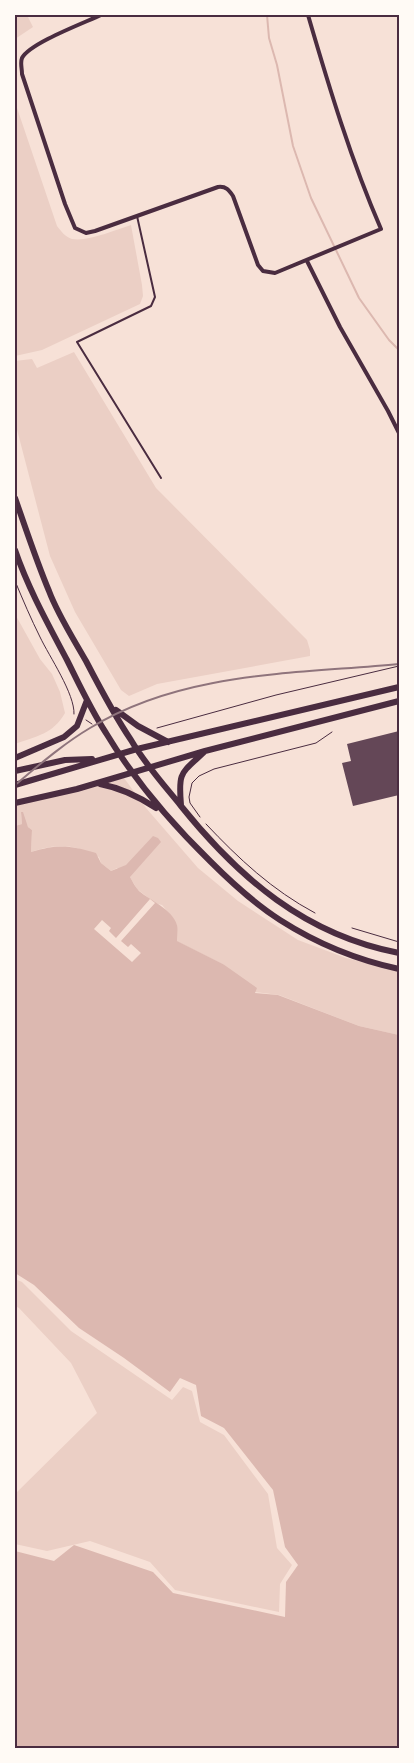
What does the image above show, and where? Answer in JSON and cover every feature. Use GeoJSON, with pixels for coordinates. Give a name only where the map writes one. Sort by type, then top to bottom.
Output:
{"type":"FeatureCollection","features":[{"type":"Feature","properties":{"kind":"main road"},"geometry":{"type":"LineString","coordinates":[[15,498],[49,592],[112,708],[150,767],[204,834],[256,886],[301,916],[347,938],[399,953]]}},
{"type":"Feature","properties":{"kind":"main road"},"geometry":{"type":"LineString","coordinates":[[15,550],[39,606],[87,700],[120,754],[162,811],[234,884],[281,920],[312,938],[346,954],[399,969]]}},
{"type":"Feature","properties":{"kind":"main road"},"geometry":{"type":"LineString","coordinates":[[15,785],[137,749],[399,687]]}},
{"type":"Feature","properties":{"kind":"main road"},"geometry":{"type":"LineString","coordinates":[[15,758],[64,737],[77,726],[87,700]]}},
{"type":"Feature","properties":{"kind":"main road"},"geometry":{"type":"LineString","coordinates":[[15,804],[97,784],[205,751],[399,701]]}},
{"type":"Feature","properties":{"kind":"main road"},"geometry":{"type":"LineString","coordinates":[[112,708],[138,726],[168,742]]}},
{"type":"Feature","properties":{"kind":"main road"},"geometry":{"type":"LineString","coordinates":[[181,806],[180,778],[205,751]]}},
{"type":"Feature","properties":{"kind":"main road"},"geometry":{"type":"LineString","coordinates":[[15,771],[65,760],[102,759]]}},
{"type":"Feature","properties":{"kind":"main road"},"geometry":{"type":"LineString","coordinates":[[97,784],[114,786],[133,794],[162,811]]}},
{"type":"Feature","properties":{"kind":"main road"},"geometry":{"type":"LineString","coordinates":[[234,884],[225,872],[225,869],[230,866],[237,867]]}},
{"type":"Feature","properties":{"kind":"street"},"geometry":{"type":"LineString","coordinates":[[101,15],[33,47],[23,56],[21,62],[22,74],[71,221],[76,228],[86,233],[95,232],[222,186],[227,188],[234,196],[260,269],[269,273],[275,273],[307,261],[381,229],[363,186],[308,15]]}},
{"type":"Feature","properties":{"kind":"street"},"geometry":{"type":"LineString","coordinates":[[307,261],[340,327],[399,433]]}},
{"type":"Feature","properties":{"kind":"lane"},"geometry":{"type":"LineString","coordinates":[[137,216],[155,297],[154,301],[151,306],[77,342],[161,478]]}},
{"type":"Feature","properties":{"kind":"path"},"geometry":{"type":"LineString","coordinates":[[15,581],[40,636],[70,694],[74,715]]}},
{"type":"Feature","properties":{"kind":"path"},"geometry":{"type":"LineString","coordinates":[[158,728],[276,695],[399,666]]}},
{"type":"Feature","properties":{"kind":"path"},"geometry":{"type":"LineString","coordinates":[[315,913],[279,891],[239,859],[201,820],[190,803],[189,797],[192,783],[199,776],[214,769],[316,742],[332,732]]}},
{"type":"Feature","properties":{"kind":"path"},"geometry":{"type":"LineString","coordinates":[[352,928],[399,942]]}},
{"type":"Feature","properties":{"kind":"shaded area"},"geometry":{"type":"Polygon","coordinates":[[[15,15],[27,15],[33,27],[15,39],[15,15]]]}},
{"type":"Feature","properties":{"kind":"shaded area"},"geometry":{"type":"Polygon","coordinates":[[[15,102],[57,226],[67,237],[85,239],[131,225],[143,296],[140,304],[42,350],[15,356],[15,102]]]}},
{"type":"Feature","properties":{"kind":"shaded area"},"geometry":{"type":"Polygon","coordinates":[[[74,352],[156,488],[307,640],[310,656],[157,684],[129,696],[121,690],[75,612],[50,556],[15,422],[15,361],[32,359],[37,368],[74,352]]]}},
{"type":"Feature","properties":{"kind":"shaded area"},"geometry":{"type":"Polygon","coordinates":[[[15,614],[40,659],[52,674],[60,692],[65,713],[50,730],[15,744],[15,614]]]}},
{"type":"Feature","properties":{"kind":"shaded area"},"geometry":{"type":"Polygon","coordinates":[[[124,778],[146,808],[198,868],[238,901],[298,940],[346,958],[399,971],[399,1035],[359,1026],[279,995],[255,992],[223,964],[176,941],[177,925],[169,913],[162,905],[155,903],[137,889],[130,877],[117,868],[111,871],[101,863],[99,857],[73,847],[58,846],[31,852],[32,830],[28,827],[21,812],[22,824],[15,826],[15,805],[124,778]]]}},
{"type":"Feature","properties":{"kind":"shaded area"},"geometry":{"type":"Polygon","coordinates":[[[21,812],[23,812],[28,827],[32,830],[31,852],[64,846],[78,848],[96,853],[101,863],[111,871],[126,865],[153,836],[158,838],[161,842],[130,877],[139,891],[171,914],[177,927],[177,941],[223,964],[257,988],[255,993],[278,995],[359,1026],[399,1035],[399,1748],[15,1748],[15,1551],[54,1561],[74,1545],[153,1572],[173,1593],[285,1617],[286,1582],[298,1565],[285,1547],[273,1490],[224,1428],[201,1416],[196,1385],[180,1378],[170,1392],[79,1328],[34,1285],[15,1273],[15,826],[22,824],[21,812]]]}},
{"type":"Feature","properties":{"kind":"shaded area"},"geometry":{"type":"Polygon","coordinates":[[[15,1279],[22,1282],[71,1331],[172,1400],[183,1387],[192,1391],[200,1422],[224,1435],[268,1494],[277,1548],[292,1565],[280,1584],[279,1612],[175,1590],[150,1562],[90,1541],[47,1551],[15,1544],[15,1494],[97,1413],[71,1363],[15,1306],[15,1279]]]}},
{"type":"Feature","properties":{"kind":"pier"},"geometry":{"type":"Polygon","coordinates":[[[150,899],[155,903],[121,941],[128,947],[131,944],[141,953],[132,962],[94,929],[102,920],[111,928],[109,931],[116,938],[150,899]]]}},
{"type":"Feature","properties":{"kind":"building"},"geometry":{"type":"Polygon","coordinates":[[[399,731],[399,795],[353,806],[342,763],[351,761],[347,744],[399,731]]]}},
{"type":"Feature","properties":{"kind":"waterway"},"geometry":{"type":"LineString","coordinates":[[267,15],[269,38],[277,65],[293,146],[311,198],[359,298],[389,340],[399,350]]}},
{"type":"Feature","properties":{"kind":"railway"},"geometry":{"type":"LineString","coordinates":[[15,785],[80,734],[126,709],[163,695],[201,685],[240,678],[399,664]]}}]}
